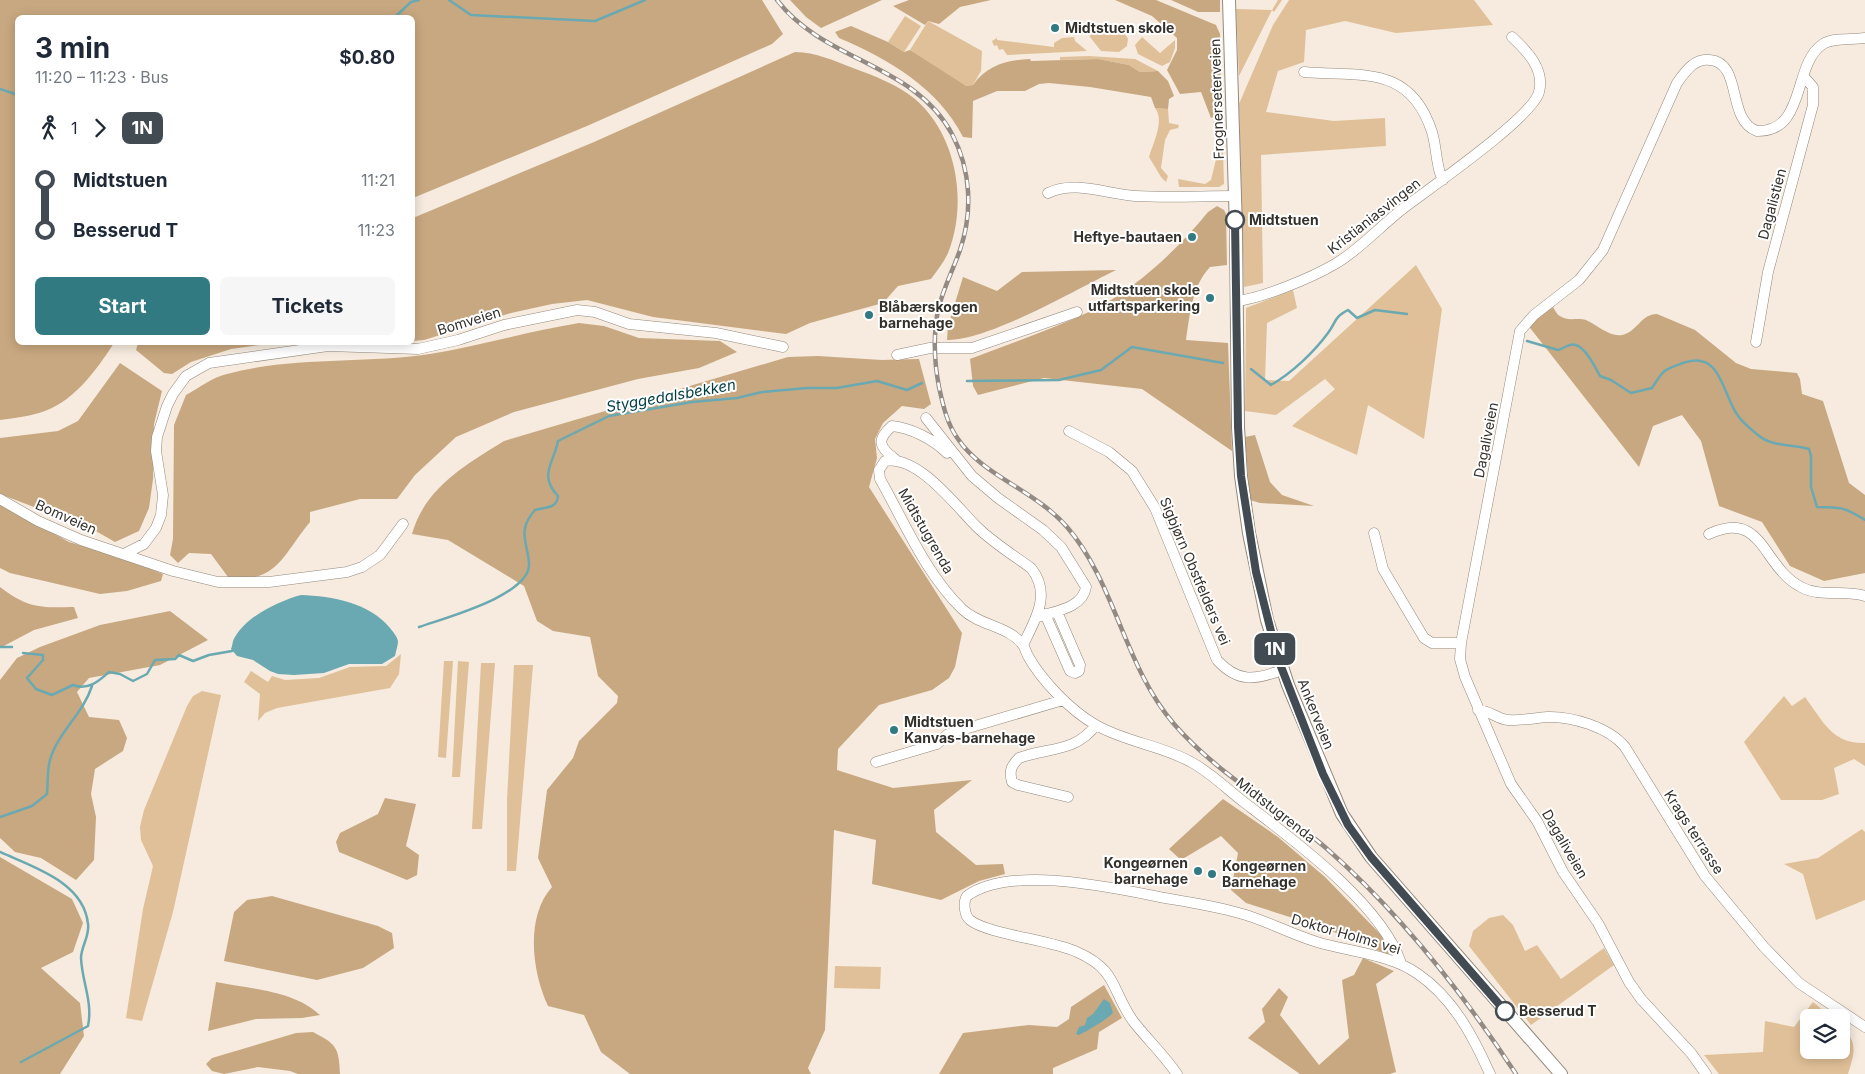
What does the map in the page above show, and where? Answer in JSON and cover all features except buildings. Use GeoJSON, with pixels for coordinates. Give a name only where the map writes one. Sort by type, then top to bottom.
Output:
{"type":"FeatureCollection","features":[{"type":"Feature","properties":{"kind":"main road","name":"Frognerseterveien"},"geometry":{"type":"LineString","coordinates":[[1230,0],[1234,196]]}},
{"type":"Feature","properties":{"kind":"main road","name":"Ankerveien"},"geometry":{"type":"LineString","coordinates":[[1234,196],[1238,427],[1244,497],[1259,588],[1282,670],[1330,789],[1354,835],[1375,862],[1561,1074]]}},
{"type":"Feature","properties":{"kind":"street","name":"Kristianiasvingen"},"geometry":{"type":"LineString","coordinates":[[1236,301],[1257,297],[1334,265],[1351,253],[1404,207],[1444,180],[1528,110],[1537,98],[1540,85],[1538,72],[1531,58],[1512,37]]}},
{"type":"Feature","properties":{"kind":"street","name":"Dagaliveien"},"geometry":{"type":"LineString","coordinates":[[1706,1074],[1691,1053],[1629,982],[1598,923],[1563,872],[1537,821],[1510,784],[1478,710],[1462,667],[1460,643],[1516,347],[1524,325],[1576,284],[1603,250],[1670,95],[1689,67],[1698,61],[1708,59],[1723,65],[1730,75],[1742,116],[1748,126],[1757,131],[1772,129],[1782,123],[1791,108],[1812,58],[1823,44],[1865,38]]}},
{"type":"Feature","properties":{"kind":"street"},"geometry":{"type":"LineString","coordinates":[[1304,72],[1372,76],[1395,83],[1408,91],[1427,120],[1432,133],[1440,173],[1444,180]]}},
{"type":"Feature","properties":{"kind":"street","name":"Dagalistien"},"geometry":{"type":"LineString","coordinates":[[1756,342],[1768,272],[1813,105],[1813,87],[1804,77]]}},
{"type":"Feature","properties":{"kind":"street"},"geometry":{"type":"LineString","coordinates":[[1048,193],[1058,188],[1071,188],[1134,196],[1234,196]]}},
{"type":"Feature","properties":{"kind":"street","name":"Bomveien"},"geometry":{"type":"LineString","coordinates":[[124,554],[144,544],[156,528],[161,515],[163,495],[156,451],[157,437],[167,406],[186,376],[209,363],[328,346],[418,349],[458,340],[504,324],[577,310],[595,312],[629,324],[716,333],[783,346]]}},
{"type":"Feature","properties":{"kind":"street"},"geometry":{"type":"LineString","coordinates":[[897,355],[930,348],[972,348],[1077,312]]}},
{"type":"Feature","properties":{"kind":"street"},"geometry":{"type":"LineString","coordinates":[[926,418],[972,476]]}},
{"type":"Feature","properties":{"kind":"street"},"geometry":{"type":"LineString","coordinates":[[894,459],[884,451],[881,442],[884,433],[892,426],[901,427],[938,444],[998,498],[1043,530],[1061,547],[1086,587],[1085,594],[1079,602],[1041,616]]}},
{"type":"Feature","properties":{"kind":"street","name":"Sigbjørn Obstfelders vei"},"geometry":{"type":"LineString","coordinates":[[1069,431],[1109,452],[1132,471],[1137,478],[1155,508],[1217,660],[1228,672],[1244,677],[1262,678],[1282,670]]}},
{"type":"Feature","properties":{"kind":"street","name":"Midtstugrenda"},"geometry":{"type":"LineString","coordinates":[[1058,614],[1080,665],[1079,671],[1075,673],[1070,671],[1041,616],[1040,584],[1032,568],[976,526],[934,483],[916,468],[894,459],[885,461],[879,470],[880,478],[938,583],[963,610],[977,620],[1006,631],[1023,645],[1028,656],[1063,700],[1096,726],[1164,748],[1192,762],[1300,846],[1343,884],[1388,934],[1401,963]]}},
{"type":"Feature","properties":{"kind":"street","name":"Bomveien"},"geometry":{"type":"LineString","coordinates":[[0,499],[62,532],[195,578],[218,582],[269,582],[347,572],[362,567],[380,554],[403,524]]}},
{"type":"Feature","properties":{"kind":"street"},"geometry":{"type":"LineString","coordinates":[[1709,534],[1730,526],[1743,528],[1756,538],[1779,570],[1801,587],[1822,593],[1856,593],[1865,596]]}},
{"type":"Feature","properties":{"kind":"street"},"geometry":{"type":"LineString","coordinates":[[1374,533],[1383,569],[1428,642],[1460,643]]}},
{"type":"Feature","properties":{"kind":"street","name":"Midtstugrenda"},"geometry":{"type":"LineString","coordinates":[[1023,645],[1041,616]]}},
{"type":"Feature","properties":{"kind":"street"},"geometry":{"type":"LineString","coordinates":[[876,762],[937,744],[948,734],[1063,700]]}},
{"type":"Feature","properties":{"kind":"street","name":"Krags terrasse"},"geometry":{"type":"LineString","coordinates":[[1478,710],[1506,720],[1548,717],[1566,719],[1595,728],[1617,739],[1625,747],[1705,876],[1764,947],[1799,983],[1865,1028]]}},
{"type":"Feature","properties":{"kind":"street"},"geometry":{"type":"LineString","coordinates":[[1068,797],[1018,785],[1012,782],[1009,773],[1013,764],[1019,758],[1072,745],[1088,735],[1096,726]]}},
{"type":"Feature","properties":{"kind":"street","name":"Doktor Holms vei"},"geometry":{"type":"LineString","coordinates":[[1177,1074],[1133,1021],[1115,985],[1105,971],[1091,959],[1070,949],[988,928],[971,921],[966,915],[965,906],[968,896],[991,885],[1016,881],[1060,881],[1116,889],[1239,913],[1315,942],[1401,963],[1417,973],[1444,996],[1470,1035],[1490,1074]]}},
{"type":"Feature","properties":{"kind":"shaded area"},"geometry":{"type":"Polygon","coordinates":[[[0,0],[762,0],[783,34],[772,44],[587,126],[415,197],[415,15],[15,15],[15,345],[113,345],[91,375],[62,402],[51,409],[39,413],[0,420],[0,0]]]}},
{"type":"Feature","properties":{"kind":"shaded area"},"geometry":{"type":"Polygon","coordinates":[[[790,0],[882,0],[821,28],[806,17],[790,0]]]}},
{"type":"Feature","properties":{"kind":"shaded area"},"geometry":{"type":"Polygon","coordinates":[[[909,0],[991,0],[960,7],[939,24],[928,21],[925,25],[893,6],[909,0]]]}},
{"type":"Feature","properties":{"kind":"shaded area"},"geometry":{"type":"Polygon","coordinates":[[[1115,0],[1156,0],[1216,25],[1220,34],[1221,114],[1211,118],[1201,92],[1180,94],[1167,70],[1177,50],[1177,38],[1152,16],[1115,0]]]}},
{"type":"Feature","properties":{"kind":"shaded area"},"geometry":{"type":"Polygon","coordinates":[[[1171,0],[1220,0],[1220,12],[1198,12],[1171,0]]]}},
{"type":"Feature","properties":{"kind":"shaded area"},"geometry":{"type":"Polygon","coordinates":[[[1278,0],[1282,0],[1274,12],[1272,10],[1278,0]]]}},
{"type":"Feature","properties":{"kind":"shaded area"},"geometry":{"type":"Polygon","coordinates":[[[1289,0],[1474,0],[1493,25],[1396,33],[1345,21],[1306,30],[1304,62],[1278,71],[1266,112],[1334,121],[1385,118],[1386,146],[1261,155],[1263,283],[1244,287],[1239,104],[1273,25],[1289,0]]]}},
{"type":"Feature","properties":{"kind":"shaded area"},"geometry":{"type":"Polygon","coordinates":[[[1236,9],[1272,10],[1239,76],[1236,9]]]}},
{"type":"Feature","properties":{"kind":"shaded area"},"geometry":{"type":"Polygon","coordinates":[[[905,16],[921,26],[904,52],[888,42],[905,16]]]}},
{"type":"Feature","properties":{"kind":"shaded area"},"geometry":{"type":"Polygon","coordinates":[[[928,21],[982,51],[981,71],[973,85],[966,86],[961,84],[910,50],[928,21]]]}},
{"type":"Feature","properties":{"kind":"shaded area"},"geometry":{"type":"Polygon","coordinates":[[[851,26],[888,42],[904,52],[910,50],[966,86],[973,85],[991,68],[1006,62],[1030,59],[1031,61],[1098,59],[1129,65],[1140,72],[1158,71],[1168,81],[1174,96],[1169,99],[1168,109],[1155,108],[1151,97],[1090,87],[1049,83],[1039,84],[1025,91],[997,91],[973,101],[972,138],[963,137],[953,120],[926,90],[894,66],[876,55],[839,38],[835,32],[851,26]]]}},
{"type":"Feature","properties":{"kind":"shaded area"},"geometry":{"type":"Polygon","coordinates":[[[1098,28],[1103,31],[1114,29],[1124,32],[1128,39],[1127,46],[1119,52],[1101,51],[1090,37],[1091,32],[1098,28]]]}},
{"type":"Feature","properties":{"kind":"shaded area"},"geometry":{"type":"Polygon","coordinates":[[[1074,37],[1075,41],[1087,51],[1007,55],[1003,49],[999,50],[997,45],[994,46],[992,41],[997,38],[997,40],[1054,47],[1054,43],[1062,38],[1074,37]]]}},
{"type":"Feature","properties":{"kind":"shaded area"},"geometry":{"type":"Polygon","coordinates":[[[1142,37],[1160,53],[1175,40],[1175,48],[1170,62],[1162,66],[1138,54],[1135,45],[1142,37]]]}},
{"type":"Feature","properties":{"kind":"shaded area"},"geometry":{"type":"Polygon","coordinates":[[[795,52],[825,57],[893,85],[915,99],[929,114],[941,131],[955,171],[957,213],[954,234],[948,253],[931,279],[898,286],[883,303],[810,323],[786,334],[653,317],[587,300],[552,304],[511,313],[424,340],[415,341],[415,217],[594,142],[795,52]]]}},
{"type":"Feature","properties":{"kind":"shaded area"},"geometry":{"type":"Polygon","coordinates":[[[1089,56],[1135,59],[1158,71],[1140,72],[1129,65],[1098,59],[1060,60],[1060,57],[1089,56]]]}},
{"type":"Feature","properties":{"kind":"shaded area"},"geometry":{"type":"Polygon","coordinates":[[[1155,108],[1168,109],[1169,123],[1179,125],[1178,128],[1170,130],[1165,140],[1161,168],[1168,176],[1166,182],[1149,157],[1159,126],[1158,113],[1155,108]]]}},
{"type":"Feature","properties":{"kind":"shaded area"},"geometry":{"type":"Polygon","coordinates":[[[1222,117],[1224,184],[1219,187],[1179,187],[1178,179],[1205,184],[1211,180],[1218,151],[1213,122],[1222,117]]]}},
{"type":"Feature","properties":{"kind":"shaded area"},"geometry":{"type":"Polygon","coordinates":[[[1217,206],[1224,210],[1226,214],[1227,265],[1210,267],[1199,283],[1193,301],[1186,340],[1228,343],[1232,451],[1142,389],[1044,378],[978,395],[973,386],[970,359],[1061,324],[1108,302],[1124,292],[1155,267],[1208,212],[1217,206]]]}},
{"type":"Feature","properties":{"kind":"shaded area"},"geometry":{"type":"Polygon","coordinates":[[[1416,265],[1442,309],[1424,439],[1368,405],[1357,455],[1292,426],[1335,389],[1325,379],[1276,415],[1245,411],[1246,308],[1293,290],[1297,308],[1267,323],[1265,380],[1289,381],[1416,265]]]}},
{"type":"Feature","properties":{"kind":"shaded area"},"geometry":{"type":"Polygon","coordinates":[[[1116,270],[1008,323],[964,338],[947,340],[948,326],[963,277],[997,291],[1022,272],[1116,270]]]}},
{"type":"Feature","properties":{"kind":"shaded area"},"geometry":{"type":"Polygon","coordinates":[[[1553,307],[1558,315],[1563,318],[1586,320],[1617,335],[1627,333],[1647,317],[1657,314],[1695,330],[1736,363],[1751,369],[1797,373],[1800,379],[1802,394],[1823,401],[1849,483],[1865,495],[1865,573],[1824,581],[1790,566],[1762,522],[1719,506],[1701,441],[1682,415],[1653,426],[1639,467],[1527,324],[1553,307]]]}},
{"type":"Feature","properties":{"kind":"shaded area"},"geometry":{"type":"Polygon","coordinates":[[[579,323],[604,326],[639,338],[720,341],[737,352],[699,368],[638,379],[514,412],[456,437],[415,475],[397,499],[360,499],[310,512],[310,522],[285,556],[268,572],[258,576],[244,578],[228,577],[211,554],[189,553],[178,563],[170,555],[173,539],[174,425],[186,395],[206,383],[222,375],[252,368],[303,362],[379,359],[430,354],[579,323]]]}},
{"type":"Feature","properties":{"kind":"shaded area"},"geometry":{"type":"Polygon","coordinates":[[[137,345],[260,345],[231,349],[191,362],[172,374],[164,373],[136,350],[137,345]]]}},
{"type":"Feature","properties":{"kind":"shaded area"},"geometry":{"type":"Polygon","coordinates":[[[818,356],[882,360],[919,359],[931,404],[924,409],[902,406],[883,423],[875,439],[877,458],[869,487],[962,633],[955,667],[949,678],[932,690],[879,705],[838,749],[837,770],[893,788],[972,780],[934,810],[936,832],[976,865],[1003,864],[1005,874],[979,881],[941,900],[872,884],[876,840],[834,830],[825,1030],[808,1068],[811,1074],[630,1074],[601,1052],[584,1015],[548,1006],[538,977],[534,945],[538,913],[543,899],[552,887],[538,858],[547,790],[573,758],[579,741],[617,703],[618,696],[598,676],[590,637],[553,631],[537,621],[524,586],[448,540],[412,534],[426,503],[448,479],[504,441],[788,357],[818,356]]]}},
{"type":"Feature","properties":{"kind":"shaded area"},"geometry":{"type":"Polygon","coordinates":[[[120,363],[162,391],[154,424],[153,479],[149,508],[139,531],[115,542],[94,530],[0,494],[0,438],[58,431],[78,421],[120,363]]]}},
{"type":"Feature","properties":{"kind":"shaded area"},"geometry":{"type":"Polygon","coordinates":[[[1255,435],[1270,482],[1282,495],[1314,506],[1260,503],[1250,500],[1245,437],[1255,435]]]}},
{"type":"Feature","properties":{"kind":"shaded area"},"geometry":{"type":"Polygon","coordinates":[[[0,503],[69,542],[127,559],[163,574],[161,581],[127,591],[100,594],[10,573],[0,568],[0,503]]]}},
{"type":"Feature","properties":{"kind":"shaded area"},"geometry":{"type":"Polygon","coordinates":[[[0,587],[27,603],[43,607],[74,607],[78,618],[34,630],[0,648],[0,587]]]}},
{"type":"Feature","properties":{"kind":"shaded area"},"geometry":{"type":"Polygon","coordinates":[[[170,611],[208,640],[160,665],[89,678],[77,692],[89,717],[119,720],[127,738],[123,751],[95,769],[91,794],[96,817],[94,860],[76,880],[41,858],[15,852],[0,838],[0,680],[17,658],[40,647],[100,625],[170,611]]]}},
{"type":"Feature","properties":{"kind":"shaded area"},"geometry":{"type":"Polygon","coordinates":[[[401,654],[399,674],[390,688],[277,708],[265,713],[258,721],[260,694],[244,682],[251,671],[268,682],[272,676],[285,680],[319,678],[350,667],[386,666],[401,654]]]}},
{"type":"Feature","properties":{"kind":"shaded area"},"geometry":{"type":"Polygon","coordinates":[[[444,661],[453,661],[446,758],[438,757],[444,661]]]}},
{"type":"Feature","properties":{"kind":"shaded area"},"geometry":{"type":"Polygon","coordinates":[[[458,661],[469,662],[460,777],[452,777],[458,661]]]}},
{"type":"Feature","properties":{"kind":"shaded area"},"geometry":{"type":"Polygon","coordinates":[[[481,663],[495,663],[482,829],[472,829],[481,663]]]}},
{"type":"Feature","properties":{"kind":"shaded area"},"geometry":{"type":"Polygon","coordinates":[[[514,665],[533,665],[516,871],[507,871],[507,800],[514,665]]]}},
{"type":"Feature","properties":{"kind":"shaded area"},"geometry":{"type":"Polygon","coordinates":[[[202,691],[221,695],[173,912],[142,1021],[126,1018],[143,909],[153,866],[141,840],[140,827],[144,810],[187,706],[193,696],[202,691]]]}},
{"type":"Feature","properties":{"kind":"shaded area"},"geometry":{"type":"Polygon","coordinates":[[[1784,696],[1792,706],[1805,697],[1823,722],[1836,735],[1844,740],[1865,743],[1865,766],[1854,759],[1834,768],[1839,794],[1822,800],[1781,800],[1744,742],[1784,696]]]}},
{"type":"Feature","properties":{"kind":"shaded area"},"geometry":{"type":"Polygon","coordinates":[[[385,798],[416,804],[406,846],[419,855],[417,875],[407,880],[339,852],[336,842],[340,833],[378,814],[385,798]]]}},
{"type":"Feature","properties":{"kind":"shaded area"},"geometry":{"type":"Polygon","coordinates":[[[1223,799],[1278,837],[1325,877],[1385,939],[1389,955],[1324,928],[1246,903],[1231,890],[1238,853],[1221,836],[1181,860],[1169,849],[1223,799]]]}},
{"type":"Feature","properties":{"kind":"shaded area"},"geometry":{"type":"Polygon","coordinates":[[[1862,829],[1865,832],[1865,900],[1816,920],[1803,874],[1784,864],[1818,858],[1862,829]]]}},
{"type":"Feature","properties":{"kind":"shaded area"},"geometry":{"type":"Polygon","coordinates":[[[0,857],[72,899],[83,923],[73,952],[41,968],[80,1003],[84,1036],[60,1074],[0,1074],[0,857]]]}},
{"type":"Feature","properties":{"kind":"shaded area"},"geometry":{"type":"Polygon","coordinates":[[[272,896],[378,926],[392,933],[394,948],[363,968],[317,980],[224,961],[234,912],[247,900],[272,896]]]}},
{"type":"Feature","properties":{"kind":"shaded area"},"geometry":{"type":"Polygon","coordinates":[[[1503,915],[1513,925],[1525,951],[1537,945],[1561,979],[1604,948],[1614,965],[1531,1025],[1469,946],[1473,931],[1489,918],[1503,915]]]}},
{"type":"Feature","properties":{"kind":"shaded area"},"geometry":{"type":"Polygon","coordinates":[[[1363,958],[1394,971],[1376,984],[1396,1072],[1390,1074],[1300,1074],[1248,1038],[1265,1022],[1262,1009],[1279,988],[1288,997],[1280,1015],[1319,1065],[1349,1038],[1342,980],[1354,975],[1363,958]]]}},
{"type":"Feature","properties":{"kind":"shaded area"},"geometry":{"type":"Polygon","coordinates":[[[835,966],[881,967],[880,989],[834,988],[835,966]]]}},
{"type":"Feature","properties":{"kind":"shaded area"},"geometry":{"type":"Polygon","coordinates":[[[216,982],[285,995],[298,1000],[320,1015],[302,1018],[256,1019],[208,1031],[216,982]]]}},
{"type":"Feature","properties":{"kind":"shaded area"},"geometry":{"type":"Polygon","coordinates":[[[1104,985],[1122,1018],[1099,1032],[1097,1049],[1053,1068],[1053,1074],[939,1074],[963,1033],[1029,1025],[1057,1027],[1069,1019],[1071,1007],[1104,985]]]}},
{"type":"Feature","properties":{"kind":"shaded area"},"geometry":{"type":"Polygon","coordinates":[[[1813,1002],[1821,1009],[1808,1009],[1813,1002]]]}},
{"type":"Feature","properties":{"kind":"shaded area"},"geometry":{"type":"Polygon","coordinates":[[[1800,1019],[1800,1059],[1850,1059],[1850,1036],[1854,1048],[1848,1074],[1719,1074],[1704,1055],[1763,1052],[1765,1021],[1794,1027],[1800,1019]]]}},
{"type":"Feature","properties":{"kind":"shaded area"},"geometry":{"type":"Polygon","coordinates":[[[313,1032],[335,1047],[339,1058],[340,1074],[298,1074],[290,1071],[258,1067],[224,1074],[212,1071],[206,1064],[212,1058],[296,1033],[313,1032]]]}},
{"type":"Feature","properties":{"kind":"water"},"geometry":{"type":"Polygon","coordinates":[[[301,595],[338,599],[372,612],[382,619],[397,637],[398,643],[395,656],[382,664],[349,664],[324,673],[294,675],[278,674],[253,660],[237,656],[231,649],[233,640],[247,622],[274,605],[301,595]]]}},
{"type":"Feature","properties":{"kind":"water"},"geometry":{"type":"Polygon","coordinates":[[[1104,999],[1110,1003],[1113,1013],[1088,1030],[1079,1035],[1076,1034],[1079,1027],[1085,1025],[1087,1018],[1093,1014],[1104,999]]]}},
{"type":"Feature","properties":{"kind":"waterway"},"geometry":{"type":"LineString","coordinates":[[397,15],[411,2],[419,0]]}},
{"type":"Feature","properties":{"kind":"waterway"},"geometry":{"type":"LineString","coordinates":[[449,0],[471,15],[595,21],[645,0]]}},
{"type":"Feature","properties":{"kind":"waterway"},"geometry":{"type":"LineString","coordinates":[[0,89],[15,94]]}},
{"type":"Feature","properties":{"kind":"waterway","name":"Styggedalsbekken"},"geometry":{"type":"LineString","coordinates":[[1251,369],[1271,385],[1295,368],[1309,355],[1328,333],[1337,318],[1348,310],[1357,318],[1375,310],[1407,314]]}},
{"type":"Feature","properties":{"kind":"waterway","name":"Styggedalsbekken"},"geometry":{"type":"LineString","coordinates":[[1527,341],[1558,350],[1575,345],[1584,351],[1600,376],[1611,380],[1631,393],[1652,388],[1662,374],[1671,367],[1696,360],[1706,363],[1720,377],[1733,408],[1753,431],[1769,442],[1809,449],[1811,456],[1811,487],[1817,507],[1842,509],[1852,512],[1865,520]]}},
{"type":"Feature","properties":{"kind":"waterway","name":"Styggedalsbekken"},"geometry":{"type":"LineString","coordinates":[[967,381],[1059,380],[1101,370],[1132,347],[1223,363]]}},
{"type":"Feature","properties":{"kind":"waterway","name":"Styggedalsbekken"},"geometry":{"type":"LineString","coordinates":[[419,627],[484,604],[517,585],[526,575],[529,563],[524,536],[529,517],[535,510],[550,507],[557,500],[558,496],[552,489],[548,475],[558,441],[609,416],[692,402],[737,398],[762,392],[807,388],[837,388],[877,381],[907,390],[922,383]]}},
{"type":"Feature","properties":{"kind":"waterway","name":"Styggedalsbekken"},"geometry":{"type":"LineString","coordinates":[[0,647],[12,647]]}},
{"type":"Feature","properties":{"kind":"waterway","name":"Styggedalsbekken"},"geometry":{"type":"LineString","coordinates":[[23,653],[43,655],[43,660],[27,678],[36,689],[52,695],[73,685],[84,687],[93,684],[109,672],[120,674],[133,681],[147,674],[155,660],[175,659],[179,655],[193,661],[209,655],[232,651]]}},
{"type":"Feature","properties":{"kind":"waterway"},"geometry":{"type":"LineString","coordinates":[[0,817],[32,806],[47,794],[48,768],[54,750],[83,705],[92,686]]}},
{"type":"Feature","properties":{"kind":"waterway"},"geometry":{"type":"LineString","coordinates":[[0,852],[41,870],[67,887],[77,897],[84,909],[88,924],[88,932],[81,958],[89,1009],[88,1026],[21,1062]]}},
{"type":"Feature","properties":{"kind":"railway"},"geometry":{"type":"LineString","coordinates":[[777,0],[796,21],[819,37],[892,77],[915,92],[935,110],[952,134],[958,148],[963,162],[968,191],[967,221],[960,250],[938,310],[935,329],[935,358],[942,401],[948,421],[958,439],[968,452],[981,463],[1054,514],[1084,549],[1109,599],[1143,677],[1157,701],[1174,724],[1209,759],[1326,848],[1379,899],[1452,984],[1516,1074]]}},
{"type":"Feature","properties":{"kind":"bus line","name":"1N"},"geometry":{"type":"LineString","coordinates":[[1235,220],[1238,427],[1241,476],[1246,517],[1259,588],[1278,659],[1323,774],[1354,835],[1505,1011]]}},
{"type":"Feature","properties":{"kind":"place","name":"Midtstuen skole"},"geometry":{"type":"Point","coordinates":[1055,28]}},
{"type":"Feature","properties":{"kind":"place","name":"Midtstuen"},"geometry":{"type":"Point","coordinates":[1235,220]}},
{"type":"Feature","properties":{"kind":"place","name":"Heftye-bautaen"},"geometry":{"type":"Point","coordinates":[1192,237]}},
{"type":"Feature","properties":{"kind":"place","name":"Midtstuen skole utfartsparkering"},"geometry":{"type":"Point","coordinates":[1210,298]}},
{"type":"Feature","properties":{"kind":"place","name":"Blåbærskogen barnehage"},"geometry":{"type":"Point","coordinates":[869,315]}},
{"type":"Feature","properties":{"kind":"place","name":"Midtstuen Kanvas-barnehage"},"geometry":{"type":"Point","coordinates":[894,730]}},
{"type":"Feature","properties":{"kind":"place","name":"Kongeørnen barnehage"},"geometry":{"type":"Point","coordinates":[1198,871]}},
{"type":"Feature","properties":{"kind":"place","name":"Kongeørnen Barnehage"},"geometry":{"type":"Point","coordinates":[1212,874]}},
{"type":"Feature","properties":{"kind":"place","name":"Besserud T"},"geometry":{"type":"Point","coordinates":[1505,1011]}}]}
